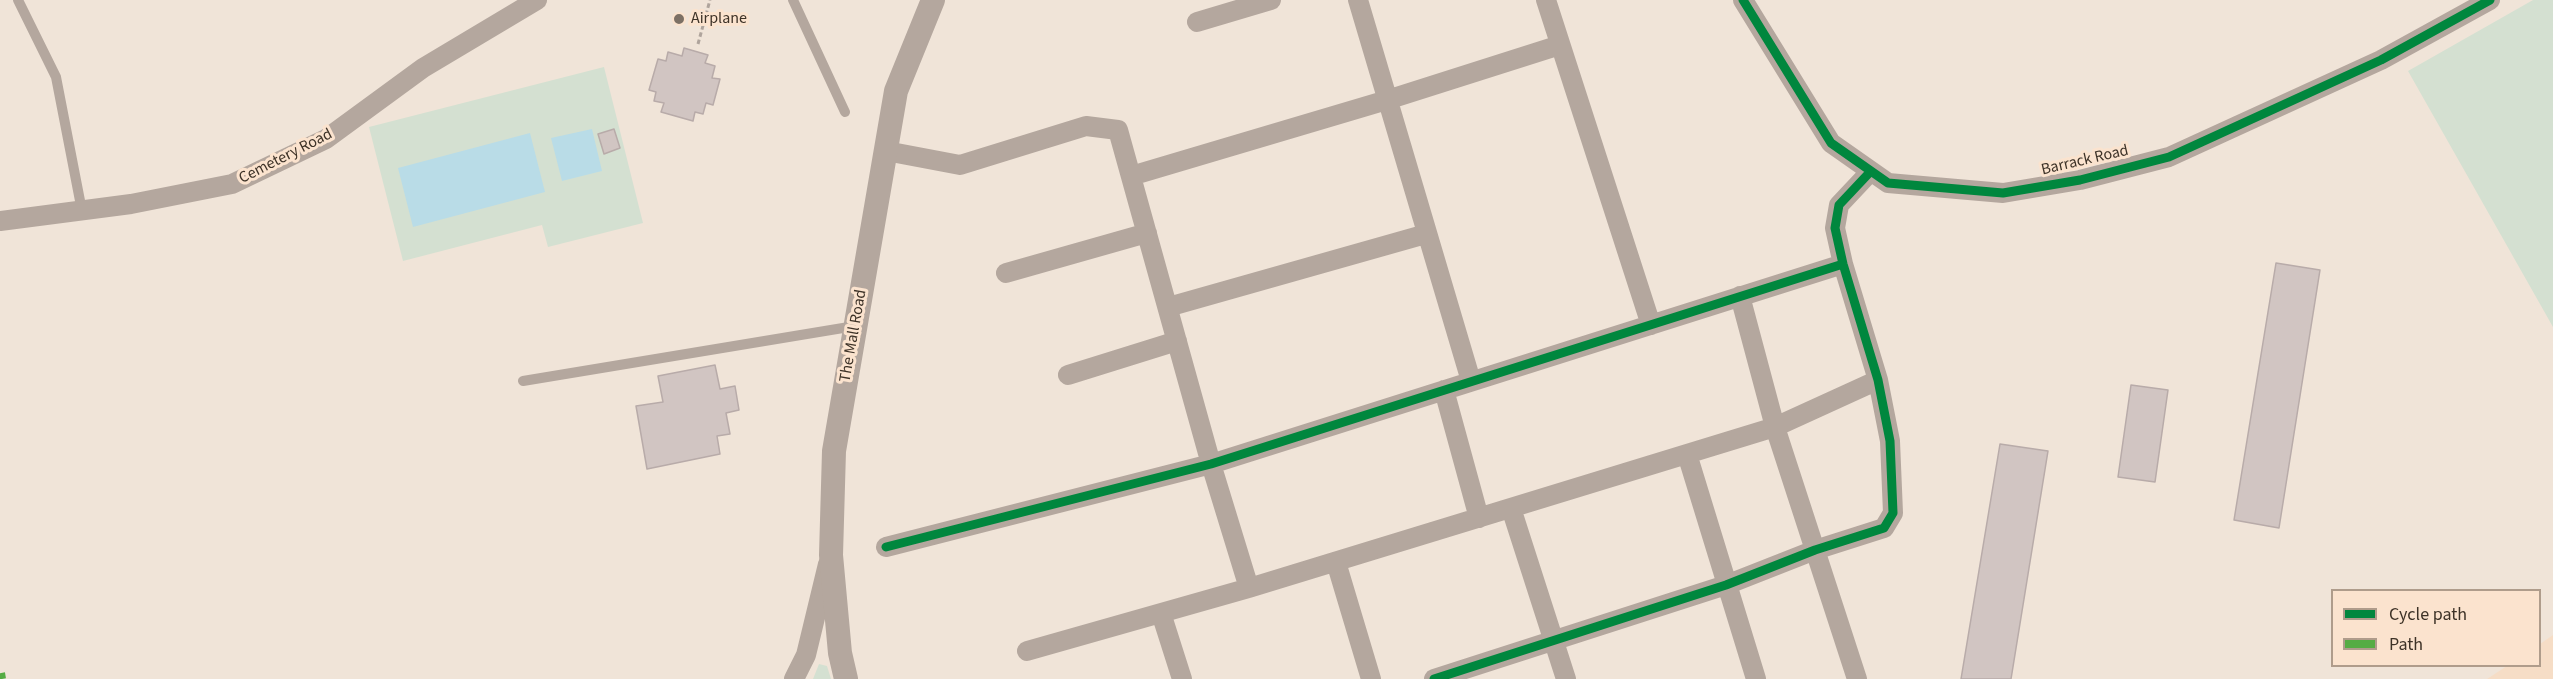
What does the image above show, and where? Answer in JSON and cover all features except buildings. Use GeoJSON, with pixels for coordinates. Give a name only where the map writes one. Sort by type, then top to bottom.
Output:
{"type":"FeatureCollection","features":[{"type":"Feature","properties":{"kind":"street","name":"Cemetery Road"},"geometry":{"type":"LineString","coordinates":[[0,221],[131,204],[232,184],[326,139],[423,68],[537,0]]}},
{"type":"Feature","properties":{"kind":"street","name":"The Mall Road"},"geometry":{"type":"LineString","coordinates":[[846,679],[840,654],[831,555],[834,451],[896,91],[933,0]]}},
{"type":"Feature","properties":{"kind":"street"},"geometry":{"type":"LineString","coordinates":[[1197,22],[1271,0]]}},
{"type":"Feature","properties":{"kind":"street"},"geometry":{"type":"LineString","coordinates":[[1359,0],[1426,234],[1472,381]]}},
{"type":"Feature","properties":{"kind":"street"},"geometry":{"type":"LineString","coordinates":[[1546,0],[1651,325]]}},
{"type":"Feature","properties":{"kind":"street","name":"Barrack Road"},"geometry":{"type":"LineString","coordinates":[[1743,0],[1831,143],[1888,183],[2003,193],[2080,180],[2169,157],[2381,60],[2490,0]]}},
{"type":"Feature","properties":{"kind":"street"},"geometry":{"type":"LineString","coordinates":[[1131,176],[1387,100],[1560,45]]}},
{"type":"Feature","properties":{"kind":"street"},"geometry":{"type":"LineString","coordinates":[[886,151],[960,165],[1086,126],[1118,130],[1211,464],[1249,588]]}},
{"type":"Feature","properties":{"kind":"street"},"geometry":{"type":"LineString","coordinates":[[1434,679],[1726,585],[1815,550],[1884,528],[1893,513],[1890,441],[1878,380],[1834,228],[1839,206],[1871,171]]}},
{"type":"Feature","properties":{"kind":"street"},"geometry":{"type":"LineString","coordinates":[[1006,273],[1147,233]]}},
{"type":"Feature","properties":{"kind":"street"},"geometry":{"type":"LineString","coordinates":[[1168,307],[1426,234]]}},
{"type":"Feature","properties":{"kind":"street"},"geometry":{"type":"LineString","coordinates":[[886,547],[1211,464],[1843,264]]}},
{"type":"Feature","properties":{"kind":"street"},"geometry":{"type":"LineString","coordinates":[[1740,296],[1775,427],[1857,679]]}},
{"type":"Feature","properties":{"kind":"street"},"geometry":{"type":"LineString","coordinates":[[1068,375],[1177,341]]}},
{"type":"Feature","properties":{"kind":"street"},"geometry":{"type":"LineString","coordinates":[[1027,651],[1249,588],[1775,427],[1878,380]]}},
{"type":"Feature","properties":{"kind":"street"},"geometry":{"type":"LineString","coordinates":[[1444,390],[1479,518]]}},
{"type":"Feature","properties":{"kind":"street"},"geometry":{"type":"LineString","coordinates":[[1687,454],[1756,679]]}},
{"type":"Feature","properties":{"kind":"street"},"geometry":{"type":"LineString","coordinates":[[1512,508],[1566,679]]}},
{"type":"Feature","properties":{"kind":"street"},"geometry":{"type":"LineString","coordinates":[[794,679],[806,655],[831,555]]}},
{"type":"Feature","properties":{"kind":"street"},"geometry":{"type":"LineString","coordinates":[[1336,561],[1371,679]]}},
{"type":"Feature","properties":{"kind":"street"},"geometry":{"type":"LineString","coordinates":[[1161,613],[1182,679]]}},
{"type":"Feature","properties":{"kind":"lane"},"geometry":{"type":"LineString","coordinates":[[18,0],[56,77],[82,210]]}},
{"type":"Feature","properties":{"kind":"lane"},"geometry":{"type":"LineString","coordinates":[[793,0],[845,112]]}},
{"type":"Feature","properties":{"kind":"lane"},"geometry":{"type":"LineString","coordinates":[[524,381],[855,326]]}},
{"type":"Feature","properties":{"kind":"path"},"geometry":{"type":"LineString","coordinates":[[698,44],[710,0]]}},
{"type":"Feature","properties":{"kind":"shaded area"},"geometry":{"type":"Polygon","coordinates":[[[2553,635],[2553,679],[2487,679],[2505,667],[2541,667],[2541,643],[2553,635]]]}},
{"type":"Feature","properties":{"kind":"green space"},"geometry":{"type":"Polygon","coordinates":[[[2533,0],[2553,0],[2553,327],[2408,71],[2533,0]]]}},
{"type":"Feature","properties":{"kind":"green space"},"geometry":{"type":"Polygon","coordinates":[[[604,67],[643,223],[548,247],[542,225],[403,261],[369,127],[604,67]]]}},
{"type":"Feature","properties":{"kind":"green space"},"geometry":{"type":"Polygon","coordinates":[[[819,664],[827,666],[831,679],[813,679],[819,664]]]}},
{"type":"Feature","properties":{"kind":"water"},"geometry":{"type":"Polygon","coordinates":[[[592,129],[602,171],[562,181],[551,138],[592,129]]]}},
{"type":"Feature","properties":{"kind":"water"},"geometry":{"type":"Polygon","coordinates":[[[530,133],[545,192],[413,227],[398,168],[530,133]]]}},
{"type":"Feature","properties":{"kind":"marked path"},"geometry":{"type":"LineString","coordinates":[[1,673],[2,679]]}},
{"type":"Feature","properties":{"kind":"cycle path"},"geometry":{"type":"LineString","coordinates":[[1743,0],[1831,143],[1888,183],[2003,193],[2080,180],[2169,157],[2381,60],[2490,0]]}},
{"type":"Feature","properties":{"kind":"cycle path"},"geometry":{"type":"LineString","coordinates":[[1434,679],[1726,585],[1815,550],[1884,528],[1893,513],[1890,441],[1878,380],[1843,264],[1835,228],[1839,205],[1871,171]]}},
{"type":"Feature","properties":{"kind":"cycle path"},"geometry":{"type":"LineString","coordinates":[[886,547],[1211,464],[1843,264]]}},
{"type":"Feature","properties":{"kind":"place","name":"Airplane"},"geometry":{"type":"Point","coordinates":[679,19]}}]}
